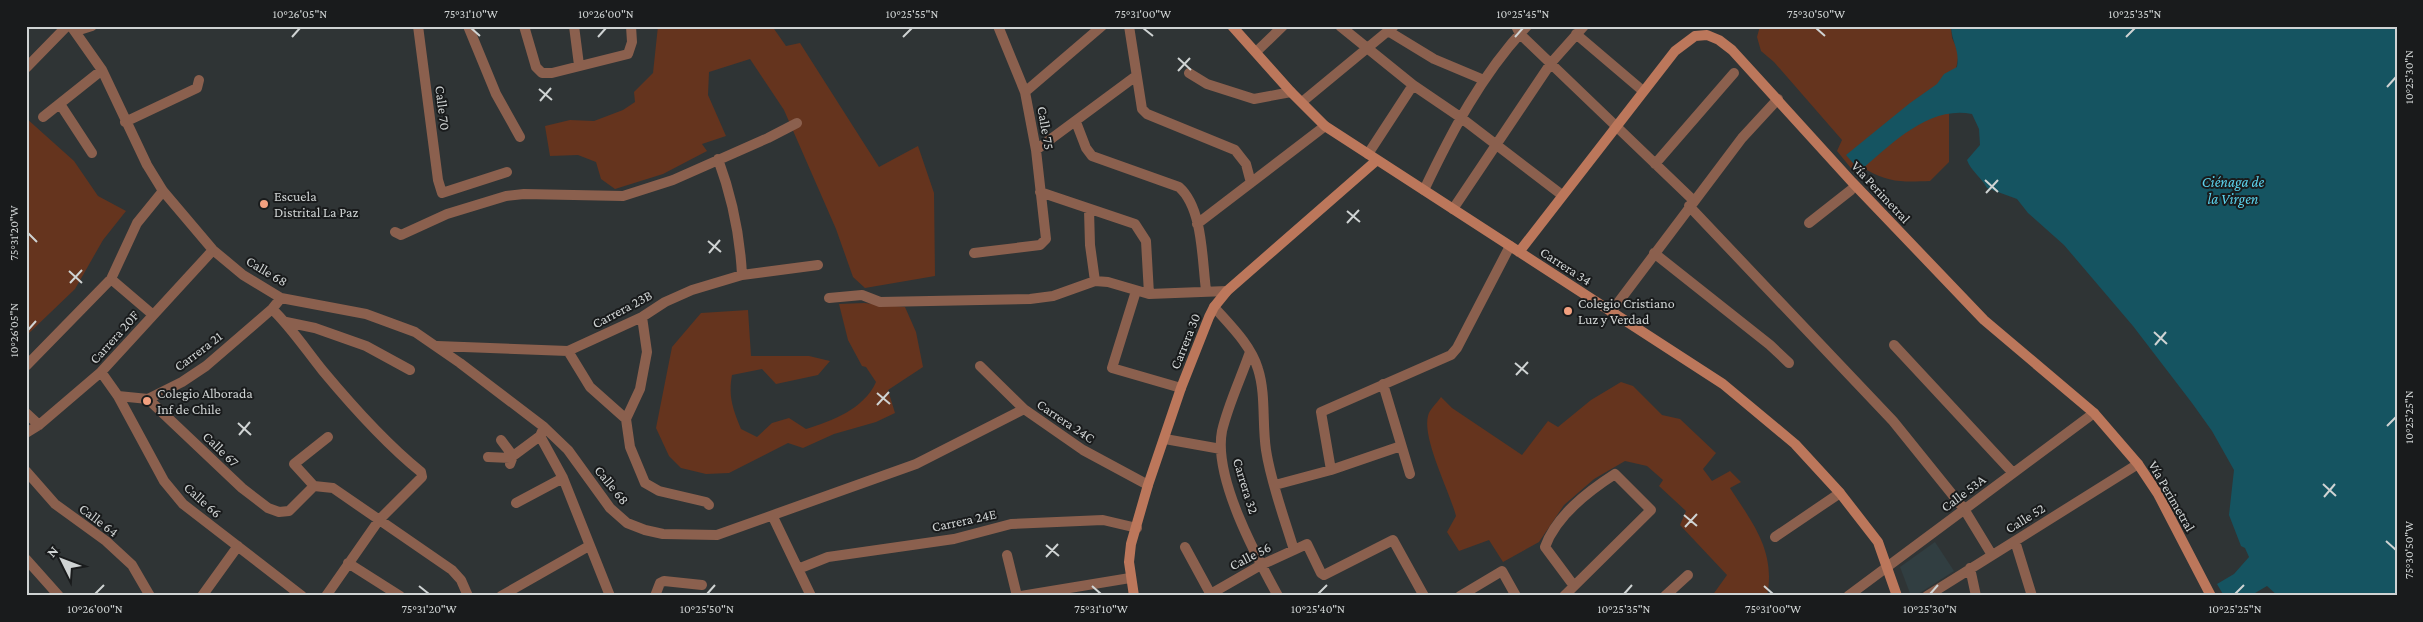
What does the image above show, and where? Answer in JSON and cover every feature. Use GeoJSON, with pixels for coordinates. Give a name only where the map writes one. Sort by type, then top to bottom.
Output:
{"type":"FeatureCollection","features":[{"type":"Feature","properties":{"kind":"street"},"geometry":{"type":"LineString","coordinates":[[26,68],[71,28],[92,26]]}},
{"type":"Feature","properties":{"kind":"street","name":"Calle 70"},"geometry":{"type":"LineString","coordinates":[[418,26],[438,180],[442,193],[507,172]]}},
{"type":"Feature","properties":{"kind":"street"},"geometry":{"type":"LineString","coordinates":[[468,26],[496,94],[520,137]]}},
{"type":"Feature","properties":{"kind":"street"},"geometry":{"type":"LineString","coordinates":[[524,26],[536,68],[542,73],[552,73],[628,54],[632,42],[631,26]]}},
{"type":"Feature","properties":{"kind":"street"},"geometry":{"type":"LineString","coordinates":[[574,26],[579,65]]}},
{"type":"Feature","properties":{"kind":"street","name":"Calle 75"},"geometry":{"type":"LineString","coordinates":[[974,253],[1040,245],[1046,239],[1036,150],[1025,92],[998,26]]}},
{"type":"Feature","properties":{"kind":"street"},"geometry":{"type":"LineString","coordinates":[[1025,92],[1102,26]]}},
{"type":"Feature","properties":{"kind":"street"},"geometry":{"type":"LineString","coordinates":[[1129,26],[1139,102],[1147,114],[1235,150],[1246,164],[1251,183]]}},
{"type":"Feature","properties":{"kind":"street","name":"Carrera 34"},"geometry":{"type":"LineString","coordinates":[[1232,26],[1291,92],[1325,126],[1723,384],[1795,444],[1840,493],[1878,542],[1897,596]]}},
{"type":"Feature","properties":{"kind":"street"},"geometry":{"type":"LineString","coordinates":[[1256,52],[1283,26]]}},
{"type":"Feature","properties":{"kind":"street"},"geometry":{"type":"LineString","coordinates":[[1340,26],[1366,49],[1413,85],[1460,117],[1562,195]]}},
{"type":"Feature","properties":{"kind":"street"},"geometry":{"type":"LineString","coordinates":[[1454,209],[1551,63],[1584,26]]}},
{"type":"Feature","properties":{"kind":"street","name":"Calle 68"},"geometry":{"type":"LineString","coordinates":[[71,28],[102,70],[125,122],[163,191],[213,250],[243,275],[281,298],[366,314],[415,332],[436,346],[568,450],[610,508],[627,523],[663,534],[717,535],[916,464],[1024,409]]}},
{"type":"Feature","properties":{"kind":"street"},"geometry":{"type":"LineString","coordinates":[[1302,102],[1391,29],[1434,59],[1484,80]]}},
{"type":"Feature","properties":{"kind":"street"},"geometry":{"type":"LineString","coordinates":[[1424,190],[1460,117],[1521,29],[1551,63],[1655,164],[1893,421],[1964,510],[1992,554]]}},
{"type":"Feature","properties":{"kind":"street"},"geometry":{"type":"LineString","coordinates":[[1576,34],[1643,91]]}},
{"type":"Feature","properties":{"kind":"street","name":"Vía Perimetral"},"geometry":{"type":"LineString","coordinates":[[1519,252],[1643,91],[1685,42],[1695,36],[1707,35],[1719,40],[1732,50],[1778,99],[1826,153],[1851,186],[1984,320],[2094,413],[2138,464],[2158,494],[2211,596]]}},
{"type":"Feature","properties":{"kind":"street"},"geometry":{"type":"LineString","coordinates":[[43,117],[102,70]]}},
{"type":"Feature","properties":{"kind":"street"},"geometry":{"type":"LineString","coordinates":[[1189,73],[1207,84],[1254,99],[1291,92]]}},
{"type":"Feature","properties":{"kind":"street"},"geometry":{"type":"LineString","coordinates":[[1655,164],[1734,73]]}},
{"type":"Feature","properties":{"kind":"street"},"geometry":{"type":"LineString","coordinates":[[1036,150],[1136,76]]}},
{"type":"Feature","properties":{"kind":"street"},"geometry":{"type":"LineString","coordinates":[[125,122],[197,88],[199,80]]}},
{"type":"Feature","properties":{"kind":"street"},"geometry":{"type":"LineString","coordinates":[[1368,154],[1413,85]]}},
{"type":"Feature","properties":{"kind":"street"},"geometry":{"type":"LineString","coordinates":[[1611,312],[1691,203],[1742,138],[1778,99]]}},
{"type":"Feature","properties":{"kind":"street"},"geometry":{"type":"LineString","coordinates":[[60,104],[92,153]]}},
{"type":"Feature","properties":{"kind":"street"},"geometry":{"type":"LineString","coordinates":[[1076,122],[1086,148],[1092,156],[1179,187],[1186,193],[1191,202],[1197,224],[1206,290]]}},
{"type":"Feature","properties":{"kind":"street"},"geometry":{"type":"LineString","coordinates":[[395,232],[401,235],[446,214],[506,196],[524,194],[622,196],[673,180],[768,138],[797,123]]}},
{"type":"Feature","properties":{"kind":"street"},"geometry":{"type":"LineString","coordinates":[[1197,224],[1325,126]]}},
{"type":"Feature","properties":{"kind":"street"},"geometry":{"type":"LineString","coordinates":[[718,159],[731,198],[740,242],[742,275]]}},
{"type":"Feature","properties":{"kind":"street","name":"Carrera 30"},"geometry":{"type":"LineString","coordinates":[[1134,596],[1130,578],[1131,544],[1148,485],[1181,388],[1214,307],[1227,291],[1377,160]]}},
{"type":"Feature","properties":{"kind":"street"},"geometry":{"type":"LineString","coordinates":[[1809,223],[1851,186]]}},
{"type":"Feature","properties":{"kind":"street"},"geometry":{"type":"LineString","coordinates":[[26,366],[112,279],[137,223],[163,191]]}},
{"type":"Feature","properties":{"kind":"street"},"geometry":{"type":"LineString","coordinates":[[1040,192],[1135,224],[1142,232],[1146,241],[1149,294]]}},
{"type":"Feature","properties":{"kind":"street"},"geometry":{"type":"LineString","coordinates":[[1089,210],[1090,245],[1095,280]]}},
{"type":"Feature","properties":{"kind":"street"},"geometry":{"type":"LineString","coordinates":[[1331,470],[1322,412],[1444,359],[1457,348],[1510,246]]}},
{"type":"Feature","properties":{"kind":"street","name":"Carrera 20F"},"geometry":{"type":"LineString","coordinates":[[26,433],[39,425],[101,372],[152,314],[213,250]]}},
{"type":"Feature","properties":{"kind":"street"},"geometry":{"type":"LineString","coordinates":[[1654,253],[1770,345],[1789,363]]}},
{"type":"Feature","properties":{"kind":"street","name":"Carrera 23B"},"geometry":{"type":"LineString","coordinates":[[436,346],[568,351],[642,317],[665,302],[692,290],[742,275],[818,265]]}},
{"type":"Feature","properties":{"kind":"street"},"geometry":{"type":"LineString","coordinates":[[112,279],[152,314]]}},
{"type":"Feature","properties":{"kind":"street"},"geometry":{"type":"LineString","coordinates":[[829,298],[862,295],[880,302],[1030,299],[1053,296],[1095,280],[1149,294],[1206,290],[1227,291]]}},
{"type":"Feature","properties":{"kind":"street"},"geometry":{"type":"LineString","coordinates":[[1136,291],[1112,368],[1181,388]]}},
{"type":"Feature","properties":{"kind":"street","name":"Carrera 21"},"geometry":{"type":"LineString","coordinates":[[148,399],[182,382],[206,366],[272,309],[281,298]]}},
{"type":"Feature","properties":{"kind":"street"},"geometry":{"type":"LineString","coordinates":[[1214,307],[1250,352],[1258,368],[1262,386],[1262,416],[1266,452],[1294,550]]}},
{"type":"Feature","properties":{"kind":"street"},"geometry":{"type":"LineString","coordinates":[[272,309],[286,322],[308,352],[367,422],[421,472],[422,477],[378,520],[326,596]]}},
{"type":"Feature","properties":{"kind":"street"},"geometry":{"type":"LineString","coordinates":[[642,317],[647,352],[640,389],[626,419],[630,448],[645,483],[659,491],[709,505]]}},
{"type":"Feature","properties":{"kind":"street"},"geometry":{"type":"LineString","coordinates":[[286,322],[315,328],[366,346],[410,370]]}},
{"type":"Feature","properties":{"kind":"street"},"geometry":{"type":"LineString","coordinates":[[1894,345],[2013,473]]}},
{"type":"Feature","properties":{"kind":"street"},"geometry":{"type":"LineString","coordinates":[[568,351],[590,387],[626,419]]}},
{"type":"Feature","properties":{"kind":"street","name":"Carrera 32"},"geometry":{"type":"LineString","coordinates":[[1250,352],[1222,431],[1221,449],[1236,509],[1261,565],[1278,596]]}},
{"type":"Feature","properties":{"kind":"street","name":"Carrera 24C"},"geometry":{"type":"LineString","coordinates":[[980,366],[1024,409],[1083,450],[1148,485]]}},
{"type":"Feature","properties":{"kind":"street","name":"Calle 66"},"geometry":{"type":"LineString","coordinates":[[101,372],[118,396],[164,481],[183,504],[302,596]]}},
{"type":"Feature","properties":{"kind":"street"},"geometry":{"type":"LineString","coordinates":[[1383,384],[1410,474]]}},
{"type":"Feature","properties":{"kind":"street"},"geometry":{"type":"LineString","coordinates":[[118,396],[148,399]]}},
{"type":"Feature","properties":{"kind":"street","name":"Calle 67"},"geometry":{"type":"LineString","coordinates":[[148,399],[242,488],[268,508],[279,512],[289,511],[314,486]]}},
{"type":"Feature","properties":{"kind":"street"},"geometry":{"type":"LineString","coordinates":[[26,413],[39,425]]}},
{"type":"Feature","properties":{"kind":"street","name":"Calle 53A"},"geometry":{"type":"LineString","coordinates":[[1848,596],[2094,413]]}},
{"type":"Feature","properties":{"kind":"street"},"geometry":{"type":"LineString","coordinates":[[512,460],[542,431]]}},
{"type":"Feature","properties":{"kind":"street","name":"Calle 68"},"geometry":{"type":"LineString","coordinates":[[542,431],[563,478],[610,596]]}},
{"type":"Feature","properties":{"kind":"street"},"geometry":{"type":"LineString","coordinates":[[328,437],[294,464],[314,486],[333,488],[452,570],[466,591],[456,596]]}},
{"type":"Feature","properties":{"kind":"street"},"geometry":{"type":"LineString","coordinates":[[1165,439],[1221,449]]}},
{"type":"Feature","properties":{"kind":"street"},"geometry":{"type":"LineString","coordinates":[[501,440],[512,460]]}},
{"type":"Feature","properties":{"kind":"street"},"geometry":{"type":"LineString","coordinates":[[1275,485],[1331,470],[1401,446]]}},
{"type":"Feature","properties":{"kind":"street"},"geometry":{"type":"LineString","coordinates":[[488,457],[512,460]]}},
{"type":"Feature","properties":{"kind":"street","name":"Calle 52"},"geometry":{"type":"LineString","coordinates":[[1927,596],[2138,464]]}},
{"type":"Feature","properties":{"kind":"street"},"geometry":{"type":"LineString","coordinates":[[1564,596],[1651,510],[1615,474],[1574,507],[1551,530],[1545,547],[1574,586]]}},
{"type":"Feature","properties":{"kind":"street","name":"Calle 64"},"geometry":{"type":"LineString","coordinates":[[28,478],[55,504],[106,542],[132,565],[150,596]]}},
{"type":"Feature","properties":{"kind":"street"},"geometry":{"type":"LineString","coordinates":[[516,503],[563,478]]}},
{"type":"Feature","properties":{"kind":"street"},"geometry":{"type":"LineString","coordinates":[[1775,537],[1840,493]]}},
{"type":"Feature","properties":{"kind":"street"},"geometry":{"type":"LineString","coordinates":[[773,516],[811,596]]}},
{"type":"Feature","properties":{"kind":"street","name":"Carrera 24E"},"geometry":{"type":"LineString","coordinates":[[798,569],[828,557],[954,539],[1011,524],[1103,520],[1137,528]]}},
{"type":"Feature","properties":{"kind":"street","name":"Calle 56"},"geometry":{"type":"LineString","coordinates":[[1208,594],[1261,565],[1307,544],[1320,574],[1324,575],[1393,540],[1424,596]]}},
{"type":"Feature","properties":{"kind":"street"},"geometry":{"type":"LineString","coordinates":[[2015,541],[2032,596]]}},
{"type":"Feature","properties":{"kind":"street"},"geometry":{"type":"LineString","coordinates":[[202,596],[238,546]]}},
{"type":"Feature","properties":{"kind":"street"},"geometry":{"type":"LineString","coordinates":[[501,596],[589,546]]}},
{"type":"Feature","properties":{"kind":"street"},"geometry":{"type":"LineString","coordinates":[[1185,547],[1208,594]]}},
{"type":"Feature","properties":{"kind":"street"},"geometry":{"type":"LineString","coordinates":[[1007,554],[1019,596],[1130,578]]}},
{"type":"Feature","properties":{"kind":"street"},"geometry":{"type":"LineString","coordinates":[[26,559],[59,596]]}},
{"type":"Feature","properties":{"kind":"street"},"geometry":{"type":"LineString","coordinates":[[348,563],[400,596]]}},
{"type":"Feature","properties":{"kind":"street"},"geometry":{"type":"LineString","coordinates":[[1970,568],[1976,596]]}},
{"type":"Feature","properties":{"kind":"street"},"geometry":{"type":"LineString","coordinates":[[1460,596],[1502,571],[1516,596]]}},
{"type":"Feature","properties":{"kind":"street"},"geometry":{"type":"LineString","coordinates":[[1665,596],[1688,575]]}},
{"type":"Feature","properties":{"kind":"street"},"geometry":{"type":"LineString","coordinates":[[655,596],[660,583],[664,581],[702,585]]}},
{"type":"Feature","properties":{"kind":"shaded area"},"geometry":{"type":"Polygon","coordinates":[[[658,26],[772,26],[786,46],[800,43],[879,167],[918,146],[934,193],[935,276],[865,288],[853,277],[836,229],[784,110],[750,59],[709,72],[708,95],[726,136],[702,144],[707,151],[663,174],[615,189],[601,179],[596,162],[578,155],[550,156],[545,126],[570,120],[594,121],[623,110],[635,102],[634,92],[653,73],[658,26]]]}},
{"type":"Feature","properties":{"kind":"shaded area"},"geometry":{"type":"Polygon","coordinates":[[[1760,26],[1951,26],[1952,38],[1959,53],[1949,105],[1949,162],[1930,181],[1897,181],[1867,170],[1859,178],[1837,151],[1842,140],[1774,62],[1761,51],[1757,37],[1760,26]]]}},
{"type":"Feature","properties":{"kind":"shaded area"},"geometry":{"type":"Polygon","coordinates":[[[26,118],[74,161],[98,196],[126,211],[103,240],[75,289],[26,336],[26,118]]]}},
{"type":"Feature","properties":{"kind":"shaded area"},"geometry":{"type":"Polygon","coordinates":[[[864,303],[905,307],[916,332],[923,367],[888,390],[895,413],[876,422],[834,434],[803,448],[788,443],[729,473],[706,474],[681,468],[669,456],[656,428],[672,347],[701,313],[748,310],[751,356],[809,356],[830,361],[818,375],[776,384],[762,369],[732,375],[732,403],[741,429],[757,437],[772,423],[789,418],[806,429],[846,413],[864,400],[876,382],[866,367],[862,366],[848,340],[839,304],[864,303]]]}},
{"type":"Feature","properties":{"kind":"shaded area"},"geometry":{"type":"Polygon","coordinates":[[[1621,382],[1633,386],[1662,415],[1680,419],[1716,453],[1703,469],[1712,481],[1730,471],[1741,482],[1730,488],[1754,526],[1765,552],[1769,580],[1767,596],[1712,596],[1727,575],[1680,525],[1686,511],[1659,486],[1663,480],[1647,466],[1625,461],[1594,479],[1564,505],[1539,542],[1503,562],[1489,540],[1459,551],[1447,532],[1456,516],[1433,451],[1427,426],[1431,409],[1441,397],[1452,408],[1522,455],[1548,421],[1558,427],[1591,400],[1621,382]]]}},
{"type":"Feature","properties":{"kind":"shaded area"},"geometry":{"type":"Polygon","coordinates":[[[1935,542],[1954,571],[1915,596],[1911,596],[1900,567],[1935,542]]]}},
{"type":"Feature","properties":{"kind":"water","name":"Ciénaga de la Virgen"},"geometry":{"type":"Polygon","coordinates":[[[1951,26],[2397,26],[2397,596],[2278,596],[2267,586],[2250,596],[2224,596],[2217,584],[2234,574],[2249,557],[2245,548],[2241,546],[2229,515],[2234,470],[2212,431],[2192,403],[2133,326],[2064,245],[2028,213],[2017,199],[1987,188],[1971,167],[1967,160],[1980,145],[1979,129],[1972,114],[1956,113],[1941,115],[1926,121],[1897,139],[1860,171],[1846,155],[1910,103],[1937,84],[1944,74],[1957,67],[1957,51],[1951,26]]]}},
{"type":"Feature","properties":{"kind":"place","name":"Escuela Distrital La Paz"},"geometry":{"type":"Point","coordinates":[264,204]}},
{"type":"Feature","properties":{"kind":"place","name":"Colegio Cristiano Luz y Verdad"},"geometry":{"type":"Point","coordinates":[1568,311]}},
{"type":"Feature","properties":{"kind":"place","name":"Colegio Alborada Inf de Chile"},"geometry":{"type":"Point","coordinates":[147,401]}}]}
